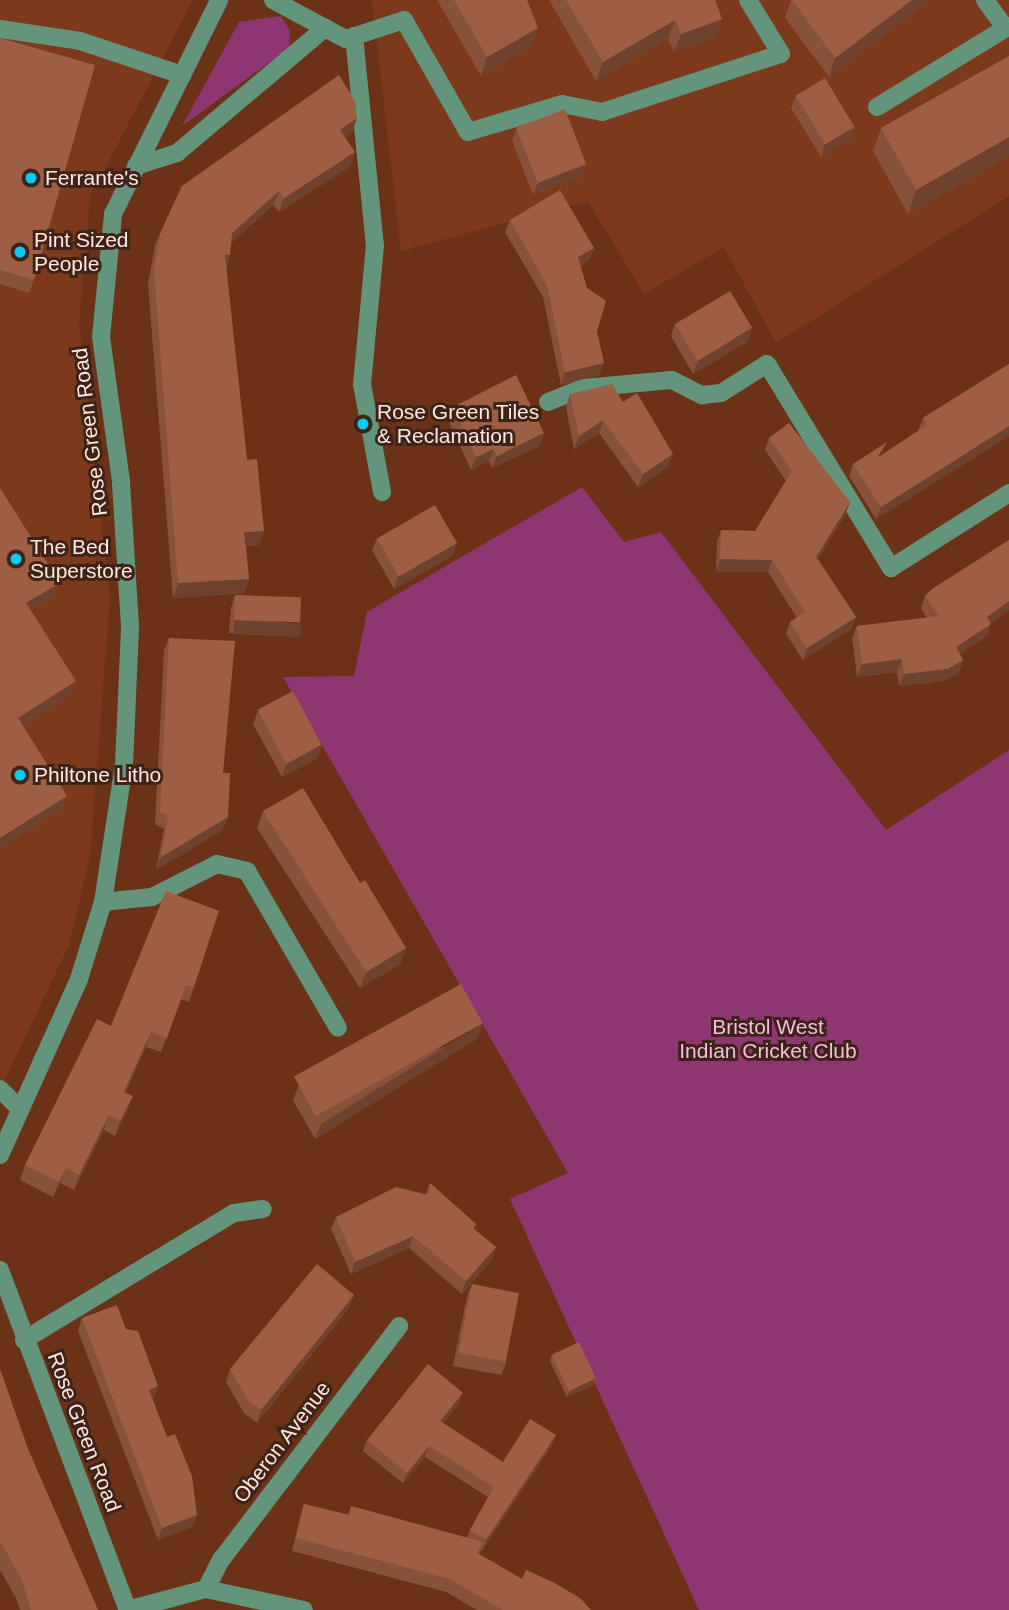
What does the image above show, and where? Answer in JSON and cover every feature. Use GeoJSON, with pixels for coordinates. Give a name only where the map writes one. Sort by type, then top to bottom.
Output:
{"type":"FeatureCollection","features":[{"type":"Feature","properties":{"kind":"street","name":"Rose Green Road"},"geometry":{"type":"LineString","coordinates":[[0,1155],[79,979],[103,902],[124,765],[130,626],[121,481],[101,337],[113,214],[219,0]]}},
{"type":"Feature","properties":{"kind":"street"},"geometry":{"type":"LineString","coordinates":[[273,0],[325,28],[354,36],[404,20],[468,132],[562,104],[602,112],[781,54],[748,0]]}},
{"type":"Feature","properties":{"kind":"street"},"geometry":{"type":"LineString","coordinates":[[877,107],[1007,27],[985,0]]}},
{"type":"Feature","properties":{"kind":"street"},"geometry":{"type":"LineString","coordinates":[[136,166],[177,153],[325,28]]}},
{"type":"Feature","properties":{"kind":"street"},"geometry":{"type":"LineString","coordinates":[[0,29],[80,41],[181,75]]}},
{"type":"Feature","properties":{"kind":"street"},"geometry":{"type":"LineString","coordinates":[[354,36],[375,245],[362,384],[382,492]]}},
{"type":"Feature","properties":{"kind":"street"},"geometry":{"type":"LineString","coordinates":[[548,402],[583,388],[673,380],[702,395],[721,393],[767,364],[891,568],[1009,493]]}},
{"type":"Feature","properties":{"kind":"street"},"geometry":{"type":"LineString","coordinates":[[103,902],[152,897],[217,864],[247,871],[338,1028]]}},
{"type":"Feature","properties":{"kind":"street"},"geometry":{"type":"LineString","coordinates":[[0,1089],[20,1109]]}},
{"type":"Feature","properties":{"kind":"street"},"geometry":{"type":"LineString","coordinates":[[24,1340],[234,1213],[263,1209]]}},
{"type":"Feature","properties":{"kind":"street","name":"Rose Green Road"},"geometry":{"type":"LineString","coordinates":[[0,1270],[3,1292],[24,1340],[127,1610]]}},
{"type":"Feature","properties":{"kind":"street","name":"Oberon Avenue"},"geometry":{"type":"LineString","coordinates":[[206,1589],[221,1560],[399,1326]]}},
{"type":"Feature","properties":{"kind":"street"},"geometry":{"type":"LineString","coordinates":[[127,1610],[206,1589],[304,1610]]}},
{"type":"Feature","properties":{"kind":"shaded area"},"geometry":{"type":"Polygon","coordinates":[[[0,0],[193,0],[90,197],[79,324],[110,599],[90,856],[69,945],[0,1090],[0,0]]]}},
{"type":"Feature","properties":{"kind":"shaded area"},"geometry":{"type":"Polygon","coordinates":[[[372,0],[1009,0],[1009,196],[776,343],[724,247],[644,294],[588,201],[401,251],[372,0]]]}},
{"type":"Feature","properties":{"kind":"green space"},"geometry":{"type":"Polygon","coordinates":[[[281,16],[290,31],[289,48],[182,126],[239,22],[281,16]]]}},
{"type":"Feature","properties":{"kind":"green space","name":"Bristol West Indian Cricket Club"},"geometry":{"type":"Polygon","coordinates":[[[582,487],[624,542],[661,532],[886,830],[1009,750],[1009,1610],[699,1610],[510,1199],[568,1173],[283,677],[354,676],[367,612],[582,487]]]}},
{"type":"Feature","properties":{"kind":"building"},"geometry":{"type":"Polygon","coordinates":[[[454,0],[527,0],[538,28],[487,57],[454,0]]]}},
{"type":"Feature","properties":{"kind":"building"},"geometry":{"type":"Polygon","coordinates":[[[566,0],[715,0],[722,19],[681,34],[675,20],[603,62],[566,0]]]}},
{"type":"Feature","properties":{"kind":"building"},"geometry":{"type":"Polygon","coordinates":[[[792,0],[912,0],[835,58],[792,0]]]}},
{"type":"Feature","properties":{"kind":"building"},"geometry":{"type":"Polygon","coordinates":[[[0,38],[95,65],[34,280],[0,270],[0,38]]]}},
{"type":"Feature","properties":{"kind":"building"},"geometry":{"type":"Polygon","coordinates":[[[1009,56],[1009,137],[916,190],[881,128],[1009,56]]]}},
{"type":"Feature","properties":{"kind":"building"},"geometry":{"type":"Polygon","coordinates":[[[339,75],[355,101],[357,118],[340,130],[355,152],[284,198],[279,191],[232,233],[230,255],[225,255],[247,460],[257,459],[264,531],[244,532],[249,579],[178,583],[154,270],[161,231],[182,186],[339,75]]]}},
{"type":"Feature","properties":{"kind":"building"},"geometry":{"type":"Polygon","coordinates":[[[825,78],[854,127],[825,144],[796,96],[825,78]]]}},
{"type":"Feature","properties":{"kind":"building"},"geometry":{"type":"Polygon","coordinates":[[[565,109],[586,164],[538,183],[516,128],[565,109]]]}},
{"type":"Feature","properties":{"kind":"building"},"geometry":{"type":"Polygon","coordinates":[[[560,190],[594,248],[578,257],[587,288],[606,301],[597,331],[604,363],[565,372],[547,285],[510,220],[560,190]]]}},
{"type":"Feature","properties":{"kind":"building"},"geometry":{"type":"Polygon","coordinates":[[[730,291],[752,328],[697,361],[675,324],[730,291]]]}},
{"type":"Feature","properties":{"kind":"building"},"geometry":{"type":"Polygon","coordinates":[[[1009,364],[1009,426],[881,507],[853,464],[887,442],[877,458],[927,425],[923,418],[1009,364]]]}},
{"type":"Feature","properties":{"kind":"building"},"geometry":{"type":"Polygon","coordinates":[[[516,375],[544,433],[497,456],[494,449],[476,457],[453,407],[516,375]]]}},
{"type":"Feature","properties":{"kind":"building"},"geometry":{"type":"Polygon","coordinates":[[[612,384],[623,402],[637,393],[673,454],[643,474],[603,420],[579,436],[570,394],[612,384]]]}},
{"type":"Feature","properties":{"kind":"building"},"geometry":{"type":"Polygon","coordinates":[[[789,423],[850,502],[816,557],[856,617],[807,648],[790,622],[805,612],[772,560],[720,559],[721,530],[755,531],[792,471],[769,438],[789,423]]]}},
{"type":"Feature","properties":{"kind":"building"},"geometry":{"type":"Polygon","coordinates":[[[0,488],[60,583],[26,603],[76,681],[18,718],[67,796],[0,838],[0,488]]]}},
{"type":"Feature","properties":{"kind":"building"},"geometry":{"type":"Polygon","coordinates":[[[435,505],[457,543],[399,577],[377,538],[435,505]]]}},
{"type":"Feature","properties":{"kind":"building"},"geometry":{"type":"Polygon","coordinates":[[[1009,540],[1009,601],[987,617],[991,624],[956,647],[963,660],[948,669],[904,674],[902,659],[862,664],[857,626],[939,616],[925,596],[1009,540]]]}},
{"type":"Feature","properties":{"kind":"building"},"geometry":{"type":"Polygon","coordinates":[[[235,595],[301,597],[300,622],[234,620],[235,595]]]}},
{"type":"Feature","properties":{"kind":"building"},"geometry":{"type":"Polygon","coordinates":[[[169,638],[235,641],[223,773],[230,773],[228,817],[161,857],[168,816],[160,812],[169,638]]]}},
{"type":"Feature","properties":{"kind":"building"},"geometry":{"type":"Polygon","coordinates":[[[293,691],[322,745],[286,764],[258,710],[293,691]]]}},
{"type":"Feature","properties":{"kind":"building"},"geometry":{"type":"Polygon","coordinates":[[[303,788],[360,883],[365,880],[406,948],[366,972],[263,811],[303,788]]]}},
{"type":"Feature","properties":{"kind":"building"},"geometry":{"type":"Polygon","coordinates":[[[166,891],[219,911],[194,987],[186,985],[167,1038],[151,1032],[124,1092],[133,1096],[120,1121],[109,1115],[79,1175],[66,1168],[59,1182],[25,1165],[97,1019],[111,1026],[166,891]]]}},
{"type":"Feature","properties":{"kind":"building"},"geometry":{"type":"Polygon","coordinates":[[[461,984],[483,1023],[316,1116],[294,1077],[461,984]]]}},
{"type":"Feature","properties":{"kind":"building"},"geometry":{"type":"Polygon","coordinates":[[[430,1183],[476,1224],[473,1228],[496,1247],[466,1281],[413,1236],[355,1262],[336,1217],[396,1187],[428,1195],[430,1183]]]}},
{"type":"Feature","properties":{"kind":"building"},"geometry":{"type":"Polygon","coordinates":[[[317,1264],[354,1295],[261,1410],[248,1400],[230,1369],[317,1264]]]}},
{"type":"Feature","properties":{"kind":"building"},"geometry":{"type":"Polygon","coordinates":[[[472,1284],[519,1293],[506,1362],[459,1353],[472,1284]]]}},
{"type":"Feature","properties":{"kind":"building"},"geometry":{"type":"Polygon","coordinates":[[[117,1305],[126,1329],[138,1331],[158,1386],[149,1390],[167,1437],[175,1434],[192,1476],[197,1515],[162,1528],[82,1318],[117,1305]]]}},
{"type":"Feature","properties":{"kind":"building"},"geometry":{"type":"Polygon","coordinates":[[[579,1342],[596,1378],[569,1391],[552,1355],[579,1342]]]}},
{"type":"Feature","properties":{"kind":"building"},"geometry":{"type":"Polygon","coordinates":[[[428,1364],[463,1393],[440,1421],[503,1462],[530,1419],[556,1435],[486,1540],[470,1530],[494,1487],[429,1446],[407,1473],[367,1440],[428,1364]]]}},
{"type":"Feature","properties":{"kind":"building"},"geometry":{"type":"Polygon","coordinates":[[[0,1369],[28,1449],[98,1610],[31,1610],[22,1580],[0,1541],[0,1369]]]}},
{"type":"Feature","properties":{"kind":"building"},"geometry":{"type":"Polygon","coordinates":[[[304,1504],[349,1515],[351,1506],[483,1542],[477,1553],[522,1579],[526,1570],[553,1582],[580,1598],[591,1610],[503,1610],[450,1579],[296,1538],[304,1504]]]}},
{"type":"Feature","properties":{"kind":"place","name":"Ferrante's"},"geometry":{"type":"Point","coordinates":[31,178]}},
{"type":"Feature","properties":{"kind":"place","name":"Pint Sized People"},"geometry":{"type":"Point","coordinates":[20,252]}},
{"type":"Feature","properties":{"kind":"place","name":"Rose Green Tiles & Reclamation"},"geometry":{"type":"Point","coordinates":[363,424]}},
{"type":"Feature","properties":{"kind":"place","name":"The Bed Superstore"},"geometry":{"type":"Point","coordinates":[16,559]}},
{"type":"Feature","properties":{"kind":"place","name":"Philtone Litho"},"geometry":{"type":"Point","coordinates":[20,775]}}]}
